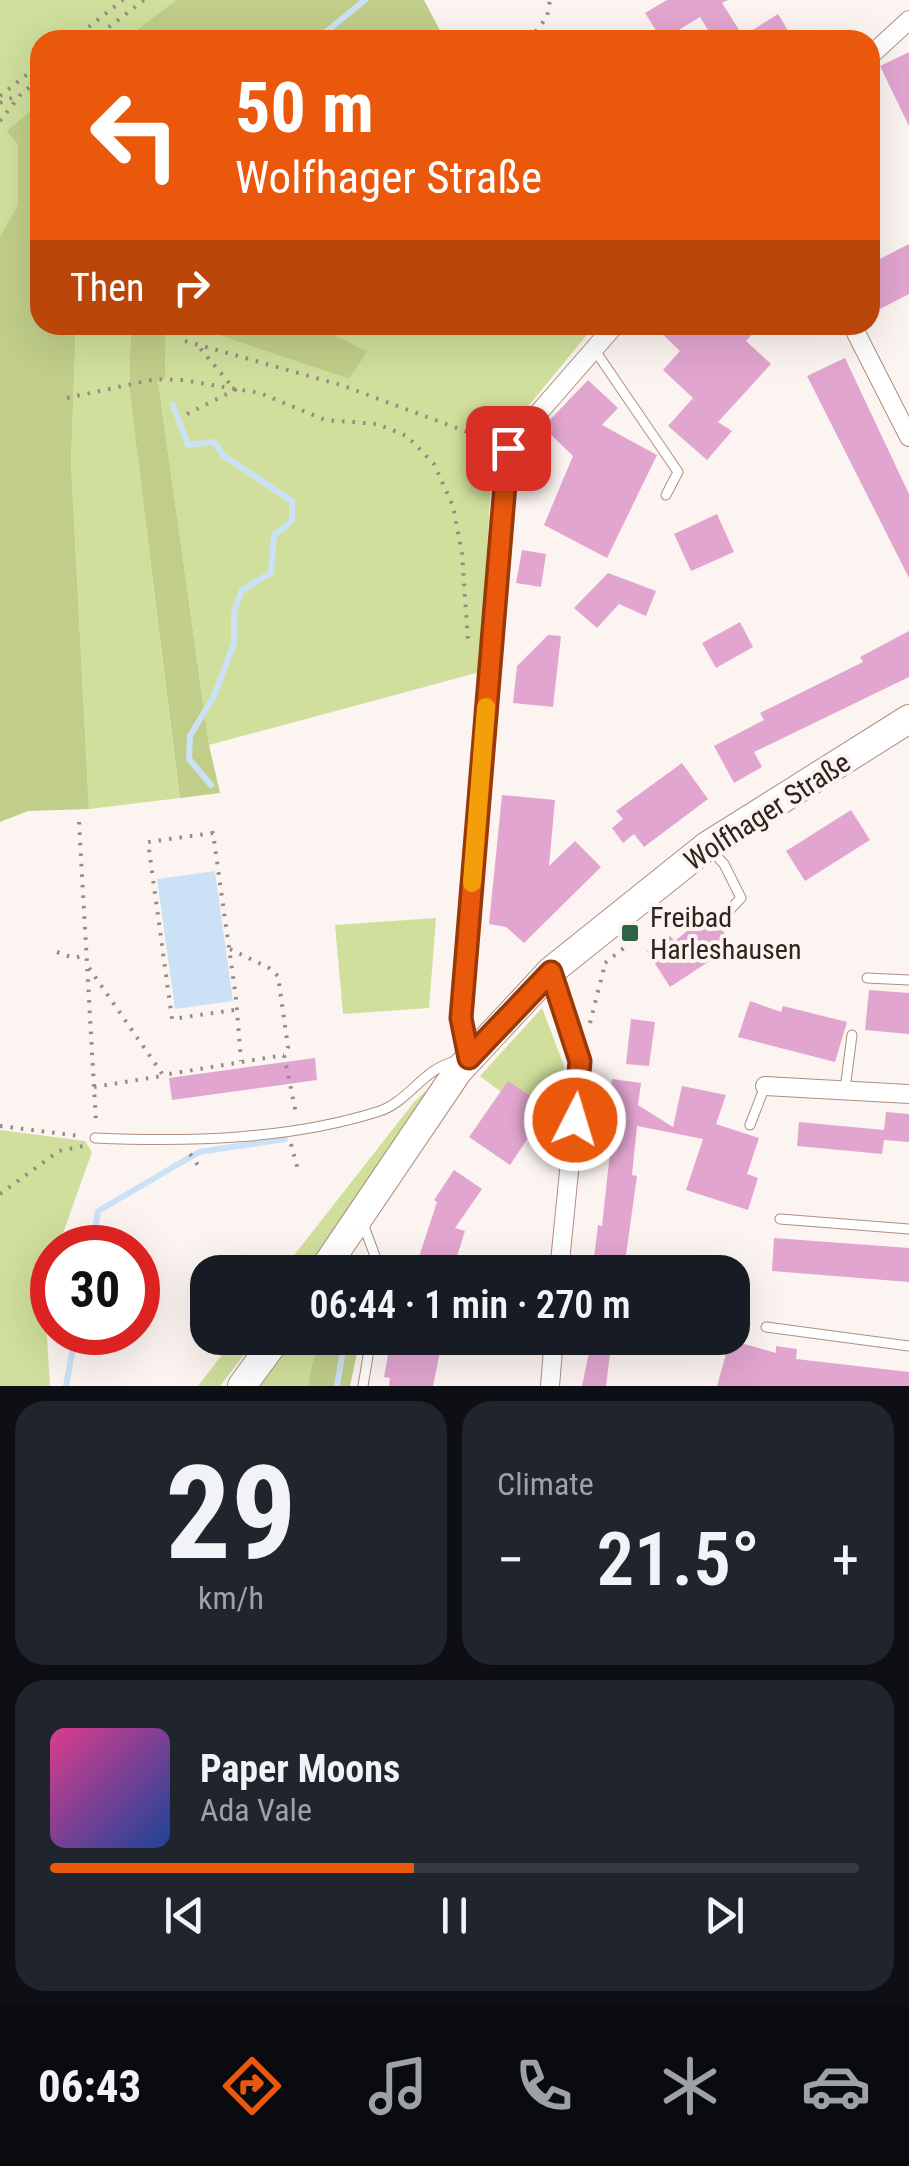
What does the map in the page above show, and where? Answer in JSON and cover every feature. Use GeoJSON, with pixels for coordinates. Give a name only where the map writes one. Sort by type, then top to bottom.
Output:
{"type":"FeatureCollection","features":[{"type":"Feature","properties":{"kind":"main road","name":"Wolfhager Straße"},"geometry":{"type":"LineString","coordinates":[[334,1255],[469,1058],[551,972],[708,846],[909,718]]}},
{"type":"Feature","properties":{"kind":"main road"},"geometry":{"type":"LineString","coordinates":[[242,1386],[265,1355]]}},
{"type":"Feature","properties":{"kind":"street"},"geometry":{"type":"LineString","coordinates":[[880,47],[909,20]]}},
{"type":"Feature","properties":{"kind":"street"},"geometry":{"type":"LineString","coordinates":[[469,1058],[461,1018],[508,448],[607,335]]}},
{"type":"Feature","properties":{"kind":"street"},"geometry":{"type":"LineString","coordinates":[[857,335],[909,437]]}},
{"type":"Feature","properties":{"kind":"street"},"geometry":{"type":"LineString","coordinates":[[551,972],[580,1061],[561,1255]]}},
{"type":"Feature","properties":{"kind":"street"},"geometry":{"type":"LineString","coordinates":[[765,1086],[909,1094]]}},
{"type":"Feature","properties":{"kind":"street"},"geometry":{"type":"LineString","coordinates":[[550,1386],[553,1355]]}},
{"type":"Feature","properties":{"kind":"lane"},"geometry":{"type":"LineString","coordinates":[[594,350],[678,472],[666,496]]}},
{"type":"Feature","properties":{"kind":"lane"},"geometry":{"type":"LineString","coordinates":[[708,846],[724,864],[741,898],[722,918]]}},
{"type":"Feature","properties":{"kind":"lane"},"geometry":{"type":"LineString","coordinates":[[867,978],[909,980]]}},
{"type":"Feature","properties":{"kind":"lane"},"geometry":{"type":"LineString","coordinates":[[845,1090],[852,1035]]}},
{"type":"Feature","properties":{"kind":"lane"},"geometry":{"type":"LineString","coordinates":[[95,1138],[182,1142],[287,1130],[384,1110],[438,1065],[469,1058]]}},
{"type":"Feature","properties":{"kind":"lane"},"geometry":{"type":"LineString","coordinates":[[750,1125],[765,1086]]}},
{"type":"Feature","properties":{"kind":"lane"},"geometry":{"type":"LineString","coordinates":[[361,1218],[375,1255]]}},
{"type":"Feature","properties":{"kind":"lane"},"geometry":{"type":"LineString","coordinates":[[780,1219],[909,1229]]}},
{"type":"Feature","properties":{"kind":"lane"},"geometry":{"type":"LineString","coordinates":[[766,1327],[909,1346]]}},
{"type":"Feature","properties":{"kind":"lane"},"geometry":{"type":"LineString","coordinates":[[363,1386],[368,1355]]}},
{"type":"Feature","properties":{"kind":"path"},"geometry":{"type":"LineString","coordinates":[[85,30],[123,0]]}},
{"type":"Feature","properties":{"kind":"path"},"geometry":{"type":"LineString","coordinates":[[105,30],[144,0]]}},
{"type":"Feature","properties":{"kind":"path"},"geometry":{"type":"LineString","coordinates":[[537,30],[547,17],[550,0]]}},
{"type":"Feature","properties":{"kind":"path"},"geometry":{"type":"LineString","coordinates":[[0,100],[30,73]]}},
{"type":"Feature","properties":{"kind":"path"},"geometry":{"type":"LineString","coordinates":[[0,121],[30,87]]}},
{"type":"Feature","properties":{"kind":"path"},"geometry":{"type":"LineString","coordinates":[[0,100],[21,94]]}},
{"type":"Feature","properties":{"kind":"path"},"geometry":{"type":"LineString","coordinates":[[186,341],[341,385],[508,448]]}},
{"type":"Feature","properties":{"kind":"path"},"geometry":{"type":"LineString","coordinates":[[196,344],[236,390]]}},
{"type":"Feature","properties":{"kind":"path"},"geometry":{"type":"LineString","coordinates":[[67,398],[156,379],[260,393],[324,420],[377,424],[406,436],[434,464],[453,506],[462,554],[468,641]]}},
{"type":"Feature","properties":{"kind":"path"},"geometry":{"type":"LineString","coordinates":[[187,414],[236,390]]}},
{"type":"Feature","properties":{"kind":"path"},"geometry":{"type":"LineString","coordinates":[[79,822],[95,1138]]}},
{"type":"Feature","properties":{"kind":"path"},"geometry":{"type":"LineString","coordinates":[[234,1010],[172,1019],[148,842],[213,832],[241,1061]]}},
{"type":"Feature","properties":{"kind":"path"},"geometry":{"type":"LineString","coordinates":[[580,1061],[606,963],[584,942]]}},
{"type":"Feature","properties":{"kind":"path"},"geometry":{"type":"LineString","coordinates":[[229,949],[278,976],[288,1047],[284,1055],[290,1100],[296,1112]]}},
{"type":"Feature","properties":{"kind":"path"},"geometry":{"type":"LineString","coordinates":[[57,952],[74,958],[86,956]]}},
{"type":"Feature","properties":{"kind":"path"},"geometry":{"type":"LineString","coordinates":[[86,964],[163,1075]]}},
{"type":"Feature","properties":{"kind":"path"},"geometry":{"type":"LineString","coordinates":[[94,1087],[284,1055]]}},
{"type":"Feature","properties":{"kind":"path"},"geometry":{"type":"LineString","coordinates":[[0,1126],[95,1138]]}},
{"type":"Feature","properties":{"kind":"path"},"geometry":{"type":"LineString","coordinates":[[287,1130],[298,1170]]}},
{"type":"Feature","properties":{"kind":"path"},"geometry":{"type":"LineString","coordinates":[[0,1194],[59,1151],[81,1148],[95,1138]]}},
{"type":"Feature","properties":{"kind":"green space"},"geometry":{"type":"Polygon","coordinates":[[[0,0],[176,0],[136,30],[30,30],[30,113],[19,141],[20,197],[16,215],[0,239],[0,0]]]}},
{"type":"Feature","properties":{"kind":"green space"},"geometry":{"type":"Polygon","coordinates":[[[176,0],[424,0],[440,30],[136,30],[176,0]]]}},
{"type":"Feature","properties":{"kind":"green space"},"geometry":{"type":"Polygon","coordinates":[[[30,111],[30,335],[76,335],[71,462],[89,809],[28,811],[0,822],[0,237],[18,205],[18,145],[7,131],[30,111]]]}},
{"type":"Feature","properties":{"kind":"green space"},"geometry":{"type":"Polygon","coordinates":[[[76,335],[131,335],[129,388],[180,798],[89,809],[71,462],[76,335]]]}},
{"type":"Feature","properties":{"kind":"green space"},"geometry":{"type":"Polygon","coordinates":[[[131,335],[166,335],[165,379],[158,381],[209,745],[220,793],[180,798],[129,388],[131,335]]]}},
{"type":"Feature","properties":{"kind":"green space"},"geometry":{"type":"Polygon","coordinates":[[[166,335],[218,335],[349,379],[366,352],[335,335],[587,335],[493,449],[480,672],[209,745],[158,381],[165,378],[166,335]]]}},
{"type":"Feature","properties":{"kind":"green space"},"geometry":{"type":"Polygon","coordinates":[[[218,335],[336,335],[367,352],[349,379],[218,335]]]}},
{"type":"Feature","properties":{"kind":"green space"},"geometry":{"type":"Polygon","coordinates":[[[436,918],[429,1008],[343,1014],[335,925],[436,918]]]}},
{"type":"Feature","properties":{"kind":"green space"},"geometry":{"type":"Polygon","coordinates":[[[542,1008],[564,1066],[555,1133],[480,1076],[542,1008]]]}},
{"type":"Feature","properties":{"kind":"green space"},"geometry":{"type":"Polygon","coordinates":[[[441,1077],[445,1078],[317,1255],[294,1255],[414,1102],[441,1077]]]}},
{"type":"Feature","properties":{"kind":"green space"},"geometry":{"type":"Polygon","coordinates":[[[0,1130],[85,1141],[92,1152],[66,1225],[30,1225],[30,1355],[48,1355],[50,1386],[0,1386],[0,1130]]]}},
{"type":"Feature","properties":{"kind":"green space"},"geometry":{"type":"Polygon","coordinates":[[[222,1355],[244,1355],[220,1386],[198,1386],[222,1355]]]}},
{"type":"Feature","properties":{"kind":"green space"},"geometry":{"type":"Polygon","coordinates":[[[281,1355],[314,1355],[308,1386],[260,1386],[281,1355]]]}},
{"type":"Feature","properties":{"kind":"green space"},"geometry":{"type":"Polygon","coordinates":[[[314,1355],[356,1355],[350,1386],[308,1386],[314,1355]]]}},
{"type":"Feature","properties":{"kind":"water"},"geometry":{"type":"Polygon","coordinates":[[[215,871],[233,1001],[175,1009],[157,879],[215,871]]]}},
{"type":"Feature","properties":{"kind":"building"},"geometry":{"type":"Polygon","coordinates":[[[667,0],[728,0],[722,3],[739,30],[708,30],[700,17],[679,30],[656,30],[645,13],[667,0]]]}},
{"type":"Feature","properties":{"kind":"building"},"geometry":{"type":"Polygon","coordinates":[[[778,14],[788,30],[753,30],[778,14]]]}},
{"type":"Feature","properties":{"kind":"building"},"geometry":{"type":"Polygon","coordinates":[[[909,52],[909,126],[880,66],[909,52]]]}},
{"type":"Feature","properties":{"kind":"building"},"geometry":{"type":"Polygon","coordinates":[[[909,244],[909,294],[880,309],[880,259],[909,244]]]}},
{"type":"Feature","properties":{"kind":"building"},"geometry":{"type":"Polygon","coordinates":[[[663,335],[752,335],[746,341],[771,364],[718,422],[732,431],[707,460],[668,426],[693,398],[663,370],[680,351],[663,335]]]}},
{"type":"Feature","properties":{"kind":"building"},"geometry":{"type":"Polygon","coordinates":[[[845,358],[909,494],[909,578],[807,376],[845,358]]]}},
{"type":"Feature","properties":{"kind":"building"},"geometry":{"type":"Polygon","coordinates":[[[588,380],[618,408],[602,425],[657,455],[607,558],[544,525],[573,456],[543,427],[588,380]]]}},
{"type":"Feature","properties":{"kind":"building"},"geometry":{"type":"Polygon","coordinates":[[[717,514],[734,552],[691,571],[674,534],[717,514]]]}},
{"type":"Feature","properties":{"kind":"building"},"geometry":{"type":"Polygon","coordinates":[[[522,550],[546,554],[541,587],[516,583],[522,550]]]}},
{"type":"Feature","properties":{"kind":"building"},"geometry":{"type":"Polygon","coordinates":[[[608,573],[656,591],[646,616],[619,604],[597,628],[574,608],[608,573]]]}},
{"type":"Feature","properties":{"kind":"building"},"geometry":{"type":"Polygon","coordinates":[[[740,622],[753,647],[716,668],[702,643],[740,622]]]}},
{"type":"Feature","properties":{"kind":"building"},"geometry":{"type":"Polygon","coordinates":[[[909,631],[909,677],[754,752],[762,767],[734,783],[714,746],[764,720],[760,713],[863,662],[860,657],[909,631]]]}},
{"type":"Feature","properties":{"kind":"building"},"geometry":{"type":"Polygon","coordinates":[[[548,635],[561,636],[553,707],[513,703],[517,666],[548,635]]]}},
{"type":"Feature","properties":{"kind":"building"},"geometry":{"type":"Polygon","coordinates":[[[682,763],[708,799],[644,847],[634,834],[623,843],[612,828],[623,819],[616,811],[682,763]]]}},
{"type":"Feature","properties":{"kind":"building"},"geometry":{"type":"Polygon","coordinates":[[[502,795],[555,800],[549,866],[575,841],[601,867],[524,943],[506,927],[489,924],[502,795]]]}},
{"type":"Feature","properties":{"kind":"building"},"geometry":{"type":"Polygon","coordinates":[[[851,810],[870,840],[805,881],[786,851],[851,810]]]}},
{"type":"Feature","properties":{"kind":"building"},"geometry":{"type":"Polygon","coordinates":[[[711,909],[716,923],[734,945],[670,987],[647,951],[670,936],[675,941],[688,930],[685,926],[711,909]]]}},
{"type":"Feature","properties":{"kind":"building"},"geometry":{"type":"Polygon","coordinates":[[[869,990],[909,993],[909,1034],[865,1030],[869,990]]]}},
{"type":"Feature","properties":{"kind":"building"},"geometry":{"type":"Polygon","coordinates":[[[750,1001],[781,1012],[783,1006],[847,1022],[835,1062],[738,1037],[750,1001]]]}},
{"type":"Feature","properties":{"kind":"building"},"geometry":{"type":"Polygon","coordinates":[[[631,1019],[655,1022],[649,1066],[626,1064],[631,1019]]]}},
{"type":"Feature","properties":{"kind":"building"},"geometry":{"type":"Polygon","coordinates":[[[315,1058],[317,1080],[172,1100],[169,1078],[315,1058]]]}},
{"type":"Feature","properties":{"kind":"building"},"geometry":{"type":"Polygon","coordinates":[[[612,1079],[641,1083],[638,1105],[673,1127],[682,1086],[726,1095],[716,1124],[759,1138],[747,1174],[758,1178],[748,1210],[686,1190],[703,1139],[637,1126],[632,1175],[637,1176],[626,1255],[594,1255],[598,1225],[602,1226],[613,1124],[607,1123],[612,1079]]]}},
{"type":"Feature","properties":{"kind":"building"},"geometry":{"type":"Polygon","coordinates":[[[508,1081],[548,1108],[510,1165],[469,1137],[508,1081]]]}},
{"type":"Feature","properties":{"kind":"building"},"geometry":{"type":"Polygon","coordinates":[[[886,1112],[909,1114],[909,1142],[884,1140],[882,1154],[797,1146],[799,1122],[884,1130],[886,1112]]]}},
{"type":"Feature","properties":{"kind":"building"},"geometry":{"type":"Polygon","coordinates":[[[454,1170],[482,1189],[455,1228],[465,1231],[457,1255],[420,1255],[437,1202],[434,1200],[454,1170]]]}},
{"type":"Feature","properties":{"kind":"building"},"geometry":{"type":"Polygon","coordinates":[[[774,1238],[909,1248],[909,1282],[772,1271],[774,1238]]]}},
{"type":"Feature","properties":{"kind":"building"},"geometry":{"type":"Polygon","coordinates":[[[750,1346],[776,1353],[776,1346],[797,1349],[796,1359],[909,1372],[909,1386],[717,1386],[726,1355],[750,1355],[750,1346]]]}},
{"type":"Feature","properties":{"kind":"building"},"geometry":{"type":"Polygon","coordinates":[[[388,1355],[439,1355],[433,1386],[389,1386],[390,1378],[384,1377],[388,1355]]]}},
{"type":"Feature","properties":{"kind":"building"},"geometry":{"type":"Polygon","coordinates":[[[588,1355],[610,1355],[606,1386],[582,1386],[588,1355]]]}},
{"type":"Feature","properties":{"kind":"waterway"},"geometry":{"type":"LineString","coordinates":[[328,30],[365,0]]}},
{"type":"Feature","properties":{"kind":"waterway"},"geometry":{"type":"LineString","coordinates":[[173,405],[188,445],[214,442],[223,455],[292,501],[292,521],[274,535],[271,573],[242,590],[234,612],[234,643],[214,696],[190,736],[189,759],[211,785]]}},
{"type":"Feature","properties":{"kind":"waterway"},"geometry":{"type":"LineString","coordinates":[[96,1225],[98,1211],[199,1152],[285,1139]]}},
{"type":"Feature","properties":{"kind":"waterway"},"geometry":{"type":"LineString","coordinates":[[66,1386],[72,1355]]}},
{"type":"Feature","properties":{"kind":"waterway"},"geometry":{"type":"LineString","coordinates":[[337,1386],[342,1355]]}},
{"type":"Feature","properties":{"kind":"slow traffic"},"geometry":{"type":"LineString","coordinates":[[472,883],[486,707]]}},
{"type":"Feature","properties":{"kind":"place","name":"Freibad Harleshausen"},"geometry":{"type":"Point","coordinates":[630,933]}},
{"type":"Feature","properties":{"kind":"route"},"geometry":{"type":"LineString","coordinates":[[508,448],[461,1018],[469,1058],[551,972],[580,1061],[575,1120]]}}]}
